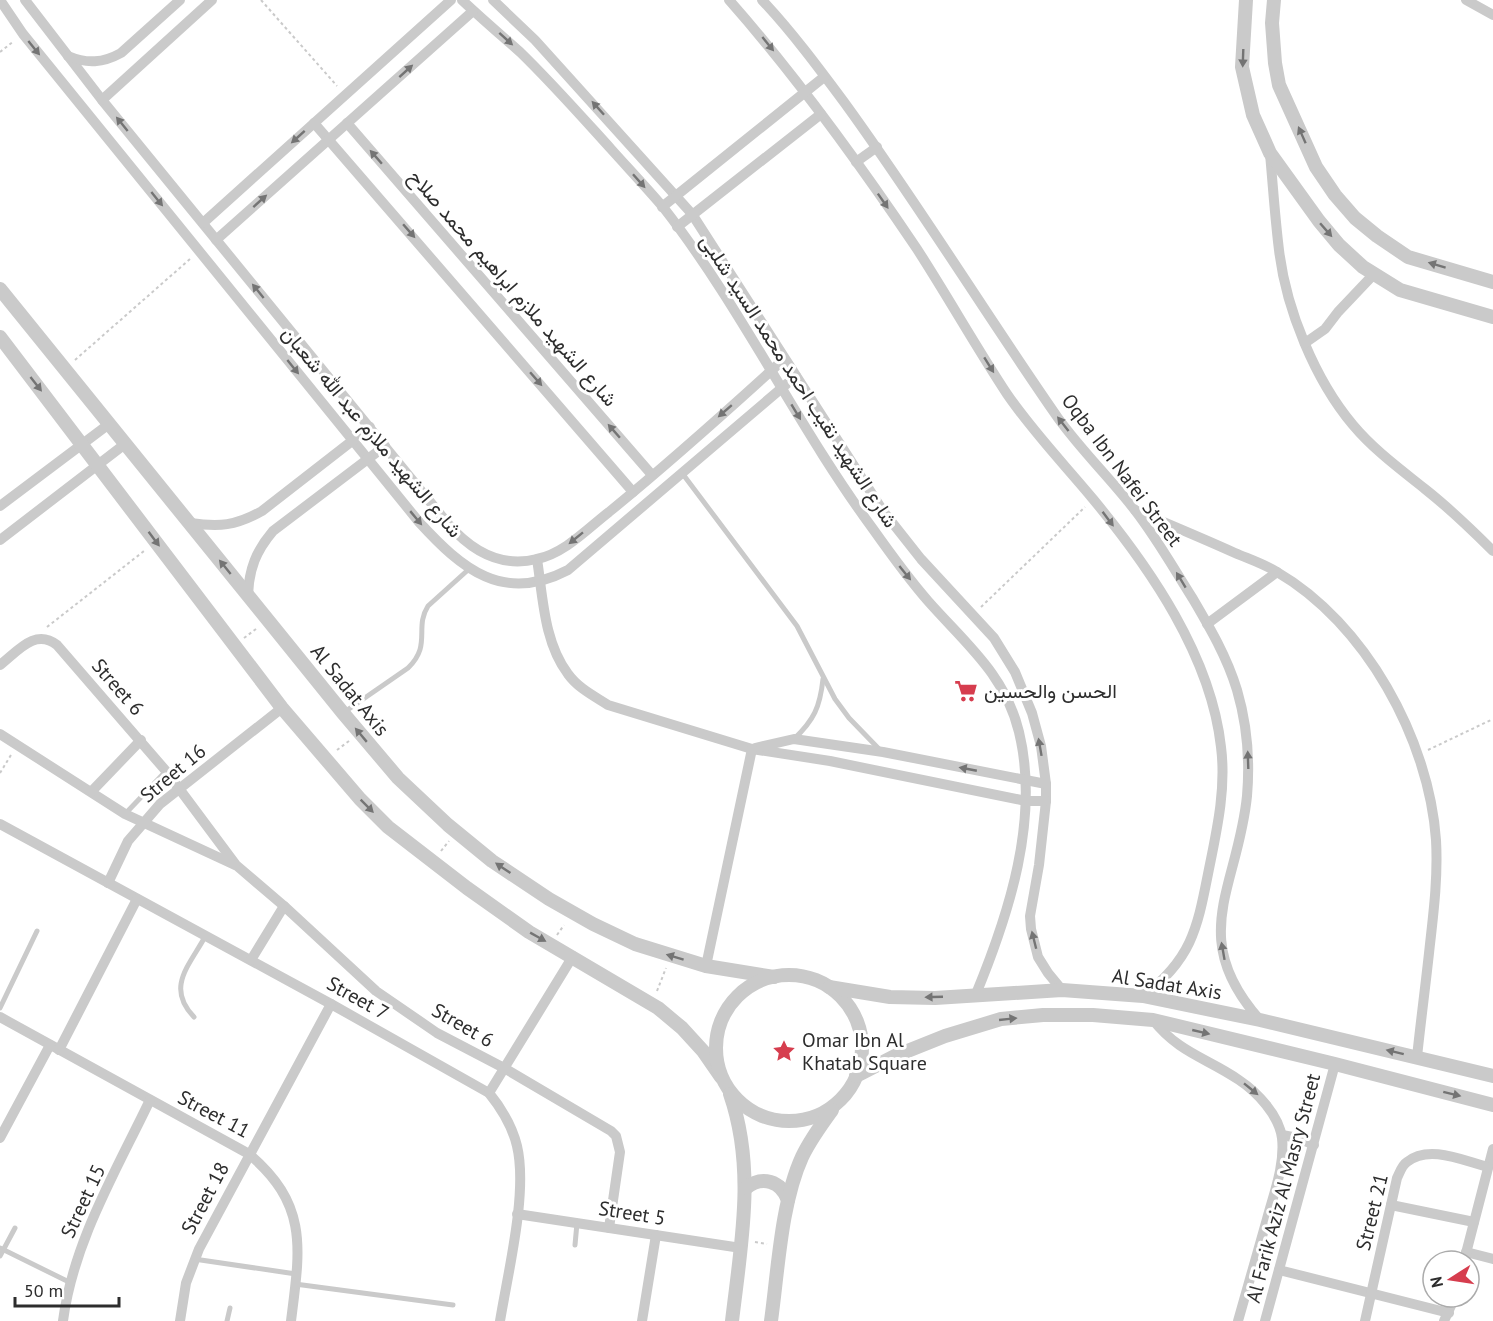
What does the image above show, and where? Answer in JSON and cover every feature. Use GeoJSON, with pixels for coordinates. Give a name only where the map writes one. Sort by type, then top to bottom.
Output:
{"type":"FeatureCollection","features":[{"type":"Feature","properties":{"kind":"street","name":"شارع الشهيد ملازم عبد الله شعبان"},"geometry":{"type":"LineString","coordinates":[[0,0],[23,34],[352,440],[441,546],[469,569],[492,580],[516,584],[540,582],[554,577],[579,561],[796,376]]}},
{"type":"Feature","properties":{"kind":"street","name":"شارع الشهيد ملازم عبد الله شعبان"},"geometry":{"type":"LineString","coordinates":[[25,0],[102,100],[216,240],[463,540],[474,549],[504,561],[521,562],[537,560],[567,545],[633,492],[784,359]]}},
{"type":"Feature","properties":{"kind":"street"},"geometry":{"type":"LineString","coordinates":[[68,56],[86,62],[95,62],[121,53],[180,0]]}},
{"type":"Feature","properties":{"kind":"street"},"geometry":{"type":"LineString","coordinates":[[102,100],[212,0]]}},
{"type":"Feature","properties":{"kind":"street"},"geometry":{"type":"LineString","coordinates":[[203,223],[451,0]]}},
{"type":"Feature","properties":{"kind":"street","name":"شارع الشهيد نقيب احمد محمد السيد شلبى"},"geometry":{"type":"LineString","coordinates":[[462,0],[521,53],[569,102],[663,207],[710,273],[832,473],[927,601],[984,661],[1007,695],[1020,734],[1026,780],[1026,801],[1017,867],[1009,900],[989,963],[976,994]]}},
{"type":"Feature","properties":{"kind":"street","name":"شارع الشهيد نقيب احمد محمد السيد شلبى"},"geometry":{"type":"LineString","coordinates":[[493,0],[536,40],[692,214],[883,511],[921,559],[994,638],[1016,672],[1041,746],[1046,784],[1039,865],[1030,916],[1031,929],[1038,957],[1062,990]]}},
{"type":"Feature","properties":{"kind":"street","name":"Oqba Ibn Nafei Street"},"geometry":{"type":"LineString","coordinates":[[729,0],[760,35],[856,162],[918,251],[1007,394],[1044,443],[1093,499],[1152,578],[1188,641],[1207,684],[1215,711],[1221,748],[1222,786],[1218,824],[1197,926],[1177,965],[1143,996]]}},
{"type":"Feature","properties":{"kind":"street","name":"Oqba Ibn Nafei Street"},"geometry":{"type":"LineString","coordinates":[[762,0],[825,77],[877,147],[1059,419],[1134,509],[1175,569],[1224,656],[1237,689],[1245,725],[1248,761],[1245,806],[1220,922],[1222,950],[1229,976],[1242,1000],[1260,1020]]}},
{"type":"Feature","properties":{"kind":"street"},"geometry":{"type":"LineString","coordinates":[[1246,0],[1242,67],[1253,115],[1270,153],[1318,221],[1363,267],[1400,290],[1493,317]]}},
{"type":"Feature","properties":{"kind":"street"},"geometry":{"type":"LineString","coordinates":[[1274,0],[1272,23],[1275,63],[1280,85],[1316,167],[1335,195],[1355,218],[1408,257],[1493,282]]}},
{"type":"Feature","properties":{"kind":"street"},"geometry":{"type":"LineString","coordinates":[[1466,0],[1493,15]]}},
{"type":"Feature","properties":{"kind":"street"},"geometry":{"type":"LineString","coordinates":[[216,240],[473,11]]}},
{"type":"Feature","properties":{"kind":"street"},"geometry":{"type":"LineString","coordinates":[[663,207],[825,77]]}},
{"type":"Feature","properties":{"kind":"street"},"geometry":{"type":"LineString","coordinates":[[677,227],[821,114]]}},
{"type":"Feature","properties":{"kind":"street","name":"شارع الشهيد ملازم ابراهيم محمد صلاح"},"geometry":{"type":"LineString","coordinates":[[314,123],[633,492]]}},
{"type":"Feature","properties":{"kind":"street","name":"شارع الشهيد ملازم ابراهيم محمد صلاح"},"geometry":{"type":"LineString","coordinates":[[347,123],[652,475]]}},
{"type":"Feature","properties":{"kind":"street"},"geometry":{"type":"LineString","coordinates":[[856,162],[877,147]]}},
{"type":"Feature","properties":{"kind":"street"},"geometry":{"type":"LineString","coordinates":[[1270,153],[1279,251],[1289,298],[1305,343],[1326,385],[1353,424],[1384,456],[1493,550]]}},
{"type":"Feature","properties":{"kind":"street"},"geometry":{"type":"LineString","coordinates":[[1305,343],[1325,329],[1374,274]]}},
{"type":"Feature","properties":{"kind":"street","name":"Al Sadat Axis"},"geometry":{"type":"LineString","coordinates":[[0,289],[343,713],[398,778],[456,832],[492,861],[572,912],[635,944],[706,966],[774,976]]}},
{"type":"Feature","properties":{"kind":"street"},"geometry":{"type":"LineString","coordinates":[[0,337],[282,708],[360,799],[388,827],[529,932],[652,1004],[682,1028],[703,1051],[724,1083],[746,1108],[769,1119],[795,1121],[819,1115],[840,1100]]}},
{"type":"Feature","properties":{"kind":"street"},"geometry":{"type":"LineString","coordinates":[[0,506],[109,424]]}},
{"type":"Feature","properties":{"kind":"street"},"geometry":{"type":"LineString","coordinates":[[190,523],[228,525],[246,520],[262,511],[369,427]]}},
{"type":"Feature","properties":{"kind":"street"},"geometry":{"type":"LineString","coordinates":[[0,540],[125,444]]}},
{"type":"Feature","properties":{"kind":"street"},"geometry":{"type":"LineString","coordinates":[[248,595],[249,577],[254,560],[261,545],[273,531],[385,446]]}},
{"type":"Feature","properties":{"kind":"street"},"geometry":{"type":"LineString","coordinates":[[1134,509],[1277,572],[1314,599],[1347,631],[1375,667],[1399,707],[1418,755],[1429,794],[1436,839],[1436,885],[1417,1057]]}},
{"type":"Feature","properties":{"kind":"street"},"geometry":{"type":"LineString","coordinates":[[537,560],[549,631],[556,654],[569,675],[587,693],[608,705],[752,750],[830,761],[1026,801],[1046,801]]}},
{"type":"Feature","properties":{"kind":"street"},"geometry":{"type":"LineString","coordinates":[[1207,624],[1277,572]]}},
{"type":"Feature","properties":{"kind":"street"},"geometry":{"type":"LineString","coordinates":[[0,665],[31,641],[40,638]]}},
{"type":"Feature","properties":{"kind":"street","name":"Street 6"},"geometry":{"type":"LineString","coordinates":[[40,638],[50,639],[57,645],[141,740],[236,865],[383,997],[437,1033],[504,1068],[616,1136],[620,1144],[620,1152],[609,1228]]}},
{"type":"Feature","properties":{"kind":"street","name":"Street 16"},"geometry":{"type":"LineString","coordinates":[[108,883],[128,841],[160,804],[282,708]]}},
{"type":"Feature","properties":{"kind":"street","name":"Street 6"},"geometry":{"type":"LineString","coordinates":[[0,734],[142,823],[236,865]]}},
{"type":"Feature","properties":{"kind":"street"},"geometry":{"type":"LineString","coordinates":[[752,750],[794,739],[883,752],[1046,784]]}},
{"type":"Feature","properties":{"kind":"street"},"geometry":{"type":"LineString","coordinates":[[92,791],[141,740]]}},
{"type":"Feature","properties":{"kind":"street"},"geometry":{"type":"LineString","coordinates":[[706,966],[752,750]]}},
{"type":"Feature","properties":{"kind":"street","name":"Street 7"},"geometry":{"type":"LineString","coordinates":[[0,824],[332,1004],[489,1093],[506,1118],[517,1147],[520,1190],[500,1321]]}},
{"type":"Feature","properties":{"kind":"street"},"geometry":{"type":"LineString","coordinates":[[0,1138],[137,899]]}},
{"type":"Feature","properties":{"kind":"street"},"geometry":{"type":"LineString","coordinates":[[251,960],[284,906]]}},
{"type":"Feature","properties":{"kind":"street"},"geometry":{"type":"LineString","coordinates":[[489,1093],[573,956]]}},
{"type":"Feature","properties":{"kind":"street"},"geometry":{"type":"LineString","coordinates":[[732,1321],[746,1188],[742,1136],[716,1052],[719,1026],[731,1003],[750,986],[774,976],[793,975],[811,979],[828,987],[844,1000],[854,1017],[860,1036],[861,1057],[856,1076],[819,1127],[802,1158],[789,1200],[781,1245],[773,1319]]}},
{"type":"Feature","properties":{"kind":"street","name":"Al Sadat Axis"},"geometry":{"type":"LineString","coordinates":[[828,987],[890,997],[935,998],[1062,990],[1143,996],[1260,1020],[1493,1076]]}},
{"type":"Feature","properties":{"kind":"street","name":"Street 18"},"geometry":{"type":"LineString","coordinates":[[180,1321],[186,1282],[194,1259],[332,1004]]}},
{"type":"Feature","properties":{"kind":"street","name":"Al Sadat Axis"},"geometry":{"type":"LineString","coordinates":[[856,1076],[895,1056],[935,1040],[1001,1019],[1044,1015],[1093,1015],[1153,1020],[1493,1105]]}},
{"type":"Feature","properties":{"kind":"street","name":"Street 11"},"geometry":{"type":"LineString","coordinates":[[0,1017],[249,1154],[267,1169],[281,1187],[291,1208],[297,1231],[296,1279],[291,1321]]}},
{"type":"Feature","properties":{"kind":"street","name":"Al Farik Aziz Al Masry Street"},"geometry":{"type":"LineString","coordinates":[[1153,1020],[1164,1035],[1175,1044],[1239,1080],[1259,1095],[1273,1115],[1282,1135],[1280,1168],[1238,1321]]}},
{"type":"Feature","properties":{"kind":"street","name":"Al Farik Aziz Al Masry Street"},"geometry":{"type":"LineString","coordinates":[[1265,1321],[1335,1064]]}},
{"type":"Feature","properties":{"kind":"street","name":"Street 15"},"geometry":{"type":"LineString","coordinates":[[63,1321],[69,1282],[81,1246],[150,1100]]}},
{"type":"Feature","properties":{"kind":"street"},"geometry":{"type":"LineString","coordinates":[[1282,1135],[1299,1138],[1314,1145]]}},
{"type":"Feature","properties":{"kind":"street"},"geometry":{"type":"LineString","coordinates":[[1467,1249],[1493,1149]]}},
{"type":"Feature","properties":{"kind":"street","name":"Street 21"},"geometry":{"type":"LineString","coordinates":[[1365,1321],[1397,1178],[1404,1163],[1417,1155],[1431,1153],[1488,1167]]}},
{"type":"Feature","properties":{"kind":"street"},"geometry":{"type":"LineString","coordinates":[[746,1188],[752,1184],[767,1181],[781,1187],[789,1200]]}},
{"type":"Feature","properties":{"kind":"street"},"geometry":{"type":"LineString","coordinates":[[1391,1204],[1474,1222]]}},
{"type":"Feature","properties":{"kind":"street","name":"Street 5"},"geometry":{"type":"LineString","coordinates":[[517,1214],[741,1248]]}},
{"type":"Feature","properties":{"kind":"street"},"geometry":{"type":"LineString","coordinates":[[642,1321],[656,1235]]}},
{"type":"Feature","properties":{"kind":"street"},"geometry":{"type":"LineString","coordinates":[[1279,1270],[1371,1293],[1446,1317]]}},
{"type":"Feature","properties":{"kind":"lane"},"geometry":{"type":"LineString","coordinates":[[682,473],[797,626],[823,678],[849,718],[883,752]]}},
{"type":"Feature","properties":{"kind":"lane"},"geometry":{"type":"LineString","coordinates":[[343,713],[415,661],[423,642],[424,613],[428,606],[469,569]]}},
{"type":"Feature","properties":{"kind":"lane"},"geometry":{"type":"LineString","coordinates":[[794,739],[809,725],[817,710],[823,678]]}},
{"type":"Feature","properties":{"kind":"lane"},"geometry":{"type":"LineString","coordinates":[[125,813],[166,771]]}},
{"type":"Feature","properties":{"kind":"lane"},"geometry":{"type":"LineString","coordinates":[[0,1008],[37,931]]}},
{"type":"Feature","properties":{"kind":"lane"},"geometry":{"type":"LineString","coordinates":[[194,1017],[185,1007],[180,996],[179,983],[206,935]]}},
{"type":"Feature","properties":{"kind":"lane"},"geometry":{"type":"LineString","coordinates":[[575,1245],[577,1223]]}},
{"type":"Feature","properties":{"kind":"lane"},"geometry":{"type":"LineString","coordinates":[[0,1256],[15,1228]]}},
{"type":"Feature","properties":{"kind":"lane"},"geometry":{"type":"LineString","coordinates":[[2,1249],[69,1282]]}},
{"type":"Feature","properties":{"kind":"lane"},"geometry":{"type":"LineString","coordinates":[[194,1259],[296,1279],[453,1305]]}},
{"type":"Feature","properties":{"kind":"lane"},"geometry":{"type":"LineString","coordinates":[[227,1321],[230,1308]]}},
{"type":"Feature","properties":{"kind":"path"},"geometry":{"type":"LineString","coordinates":[[261,0],[345,95]]}},
{"type":"Feature","properties":{"kind":"path"},"geometry":{"type":"LineString","coordinates":[[0,52],[23,34]]}},
{"type":"Feature","properties":{"kind":"path"},"geometry":{"type":"LineString","coordinates":[[65,369],[199,251]]}},
{"type":"Feature","properties":{"kind":"path"},"geometry":{"type":"LineString","coordinates":[[972,615],[1093,499]]}},
{"type":"Feature","properties":{"kind":"path"},"geometry":{"type":"LineString","coordinates":[[40,638],[53,620],[156,542]]}},
{"type":"Feature","properties":{"kind":"path"},"geometry":{"type":"LineString","coordinates":[[235,645],[268,620]]}},
{"type":"Feature","properties":{"kind":"path"},"geometry":{"type":"LineString","coordinates":[[1418,755],[1493,719]]}},
{"type":"Feature","properties":{"kind":"path"},"geometry":{"type":"LineString","coordinates":[[326,759],[360,733]]}},
{"type":"Feature","properties":{"kind":"path"},"geometry":{"type":"LineString","coordinates":[[0,773],[16,745]]}},
{"type":"Feature","properties":{"kind":"path"},"geometry":{"type":"LineString","coordinates":[[432,862],[456,832]]}},
{"type":"Feature","properties":{"kind":"path"},"geometry":{"type":"LineString","coordinates":[[551,944],[572,912]]}},
{"type":"Feature","properties":{"kind":"path"},"geometry":{"type":"LineString","coordinates":[[652,1004],[671,955]]}},
{"type":"Feature","properties":{"kind":"path"},"geometry":{"type":"LineString","coordinates":[[741,1248],[749,1249],[750,1242],[781,1245]]}},
{"type":"Feature","properties":{"kind":"place","name":"الحسن والحسين"},"geometry":{"type":"Point","coordinates":[966,691]}},
{"type":"Feature","properties":{"kind":"place","name":"Omar Ibn Al Khatab Square"},"geometry":{"type":"Point","coordinates":[784,1051]}}]}
